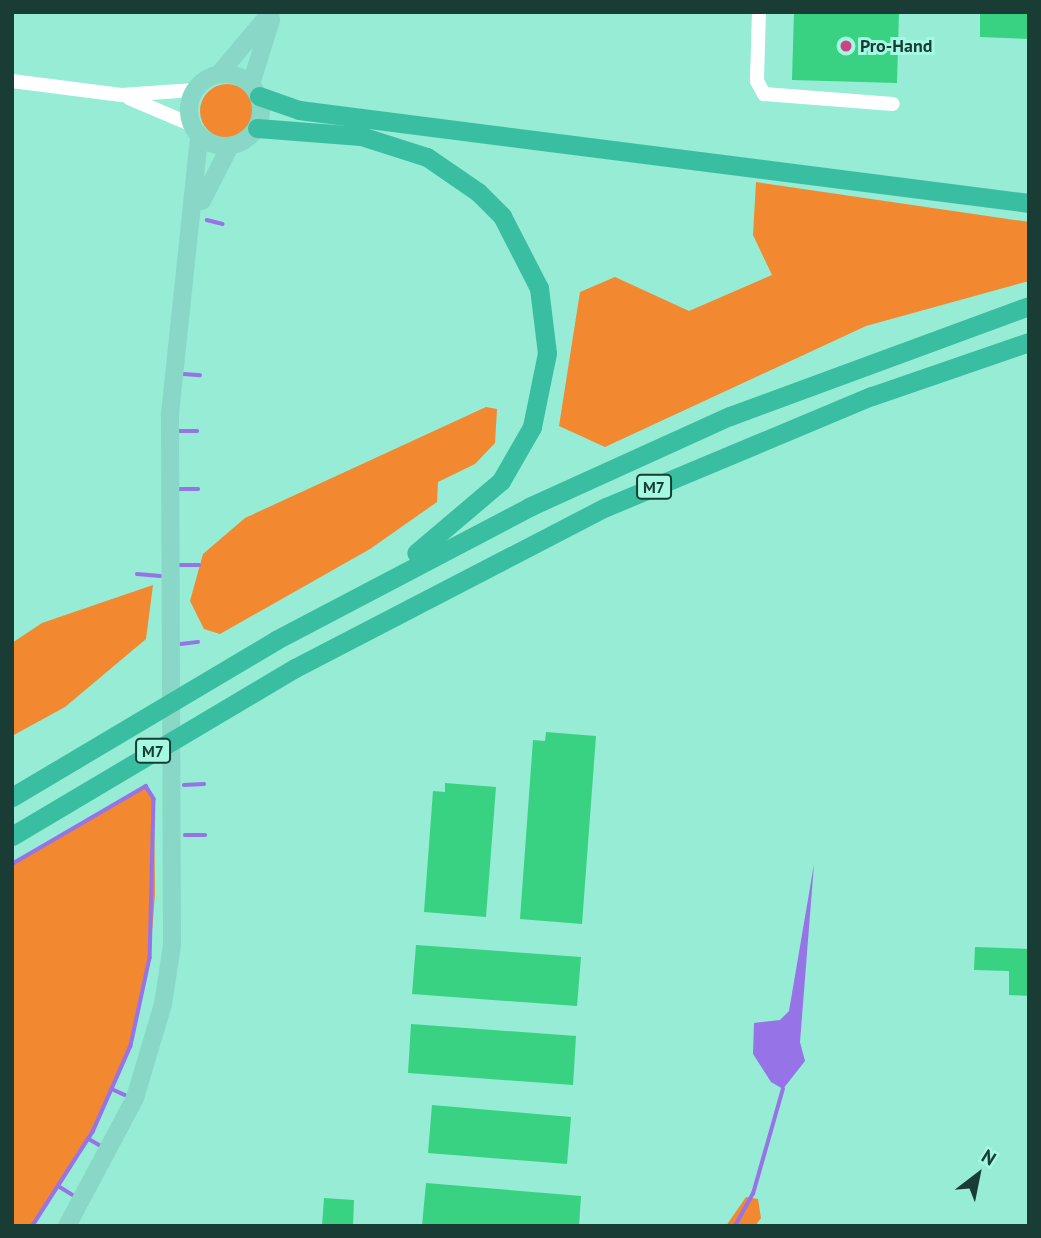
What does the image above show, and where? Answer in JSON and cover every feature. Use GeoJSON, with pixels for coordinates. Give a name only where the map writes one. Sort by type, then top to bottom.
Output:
{"type":"FeatureCollection","features":[{"type":"Feature","properties":{"kind":"highway"},"geometry":{"type":"LineString","coordinates":[[255,90],[299,110],[1029,202]]}},
{"type":"Feature","properties":{"kind":"highway"},"geometry":{"type":"LineString","coordinates":[[257,128],[361,136],[428,157],[478,192],[502,216],[539,288],[547,354],[542,395],[518,457],[467,515],[356,595]]}},
{"type":"Feature","properties":{"kind":"highway","name":"M7"},"geometry":{"type":"LineString","coordinates":[[12,797],[356,595],[529,507],[730,416],[1029,306]]}},
{"type":"Feature","properties":{"kind":"highway","name":"M7"},"geometry":{"type":"LineString","coordinates":[[12,836],[295,668],[606,507],[872,396],[1029,342]]}},
{"type":"Feature","properties":{"kind":"main road"},"geometry":{"type":"LineString","coordinates":[[67,1226],[113,1149],[152,1049],[172,945],[175,794],[170,414],[195,130],[188,110],[194,90],[219,74],[272,12]]}},
{"type":"Feature","properties":{"kind":"main road"},"geometry":{"type":"LineString","coordinates":[[187,244],[210,178],[230,146],[257,128],[255,90],[272,12]]}},
{"type":"Feature","properties":{"kind":"main road"},"geometry":{"type":"LineString","coordinates":[[219,74],[255,90]]}},
{"type":"Feature","properties":{"kind":"main road"},"geometry":{"type":"LineString","coordinates":[[195,130],[230,146]]}},
{"type":"Feature","properties":{"kind":"street"},"geometry":{"type":"LineString","coordinates":[[759,12],[757,81],[764,94],[893,104]]}},
{"type":"Feature","properties":{"kind":"street"},"geometry":{"type":"LineString","coordinates":[[12,81],[121,95],[194,90]]}},
{"type":"Feature","properties":{"kind":"street"},"geometry":{"type":"LineString","coordinates":[[121,95],[195,130]]}},
{"type":"Feature","properties":{"kind":"shaded area"},"geometry":{"type":"Polygon","coordinates":[[[227,84],[246,92],[254,111],[246,130],[227,138],[208,130],[200,111],[208,92],[227,84]]]}},
{"type":"Feature","properties":{"kind":"shaded area"},"geometry":{"type":"Polygon","coordinates":[[[756,182],[1029,222],[1029,281],[866,326],[605,447],[559,426],[580,292],[615,277],[689,311],[772,275],[753,235],[756,182]]]}},
{"type":"Feature","properties":{"kind":"shaded area"},"geometry":{"type":"Polygon","coordinates":[[[486,407],[497,409],[495,443],[475,464],[438,482],[437,502],[370,549],[220,634],[204,629],[190,601],[203,554],[245,518],[486,407]]]}},
{"type":"Feature","properties":{"kind":"shaded area"},"geometry":{"type":"Polygon","coordinates":[[[153,585],[146,639],[65,707],[12,736],[12,643],[42,623],[153,585]]]}},
{"type":"Feature","properties":{"kind":"shaded area"},"geometry":{"type":"Polygon","coordinates":[[[146,786],[154,799],[155,894],[150,958],[131,1046],[93,1132],[62,1183],[33,1226],[12,1226],[12,864],[146,786]]]}},
{"type":"Feature","properties":{"kind":"shaded area"},"geometry":{"type":"Polygon","coordinates":[[[814,864],[800,1042],[805,1061],[783,1089],[771,1082],[753,1054],[754,1023],[780,1020],[789,1011],[814,864]]]}},
{"type":"Feature","properties":{"kind":"shaded area"},"geometry":{"type":"Polygon","coordinates":[[[746,1197],[758,1199],[761,1218],[755,1226],[726,1226],[746,1197]]]}},
{"type":"Feature","properties":{"kind":"building","name":"Pro-Hand"},"geometry":{"type":"Polygon","coordinates":[[[794,12],[899,12],[897,83],[792,80],[794,12]]]}},
{"type":"Feature","properties":{"kind":"building"},"geometry":{"type":"Polygon","coordinates":[[[980,12],[1029,12],[1029,39],[980,37],[980,12]]]}},
{"type":"Feature","properties":{"kind":"building"},"geometry":{"type":"Polygon","coordinates":[[[546,732],[596,736],[582,924],[520,919],[533,740],[545,741],[546,732]]]}},
{"type":"Feature","properties":{"kind":"building"},"geometry":{"type":"Polygon","coordinates":[[[445,783],[496,787],[486,917],[424,912],[433,791],[445,792],[445,783]]]}},
{"type":"Feature","properties":{"kind":"building"},"geometry":{"type":"Polygon","coordinates":[[[416,945],[581,957],[577,1006],[412,994],[416,945]]]}},
{"type":"Feature","properties":{"kind":"building"},"geometry":{"type":"Polygon","coordinates":[[[975,947],[1029,949],[1029,996],[1009,995],[1009,971],[974,970],[975,947]]]}},
{"type":"Feature","properties":{"kind":"building"},"geometry":{"type":"Polygon","coordinates":[[[411,1024],[576,1036],[573,1085],[408,1073],[411,1024]]]}},
{"type":"Feature","properties":{"kind":"building"},"geometry":{"type":"Polygon","coordinates":[[[432,1105],[571,1117],[567,1164],[428,1153],[432,1105]]]}},
{"type":"Feature","properties":{"kind":"building"},"geometry":{"type":"Polygon","coordinates":[[[426,1183],[581,1196],[579,1226],[422,1226],[426,1183]]]}},
{"type":"Feature","properties":{"kind":"building"},"geometry":{"type":"Polygon","coordinates":[[[324,1198],[354,1200],[353,1226],[322,1226],[324,1198]]]}},
{"type":"Feature","properties":{"kind":"waterway"},"geometry":{"type":"LineString","coordinates":[[207,220],[223,224]]}},
{"type":"Feature","properties":{"kind":"waterway"},"geometry":{"type":"LineString","coordinates":[[184,374],[200,375]]}},
{"type":"Feature","properties":{"kind":"waterway"},"geometry":{"type":"LineString","coordinates":[[180,431],[197,431]]}},
{"type":"Feature","properties":{"kind":"waterway"},"geometry":{"type":"LineString","coordinates":[[177,489],[198,489]]}},
{"type":"Feature","properties":{"kind":"waterway"},"geometry":{"type":"LineString","coordinates":[[177,565],[199,565]]}},
{"type":"Feature","properties":{"kind":"waterway"},"geometry":{"type":"LineString","coordinates":[[137,574],[160,576]]}},
{"type":"Feature","properties":{"kind":"waterway"},"geometry":{"type":"LineString","coordinates":[[181,644],[198,642]]}},
{"type":"Feature","properties":{"kind":"waterway"},"geometry":{"type":"LineString","coordinates":[[184,785],[204,784]]}},
{"type":"Feature","properties":{"kind":"waterway"},"geometry":{"type":"LineString","coordinates":[[12,864],[146,786],[154,799],[150,958],[131,1046],[93,1132],[33,1226]]}},
{"type":"Feature","properties":{"kind":"waterway"},"geometry":{"type":"LineString","coordinates":[[185,835],[205,835]]}},
{"type":"Feature","properties":{"kind":"waterway"},"geometry":{"type":"LineString","coordinates":[[735,1226],[753,1194],[783,1089]]}},
{"type":"Feature","properties":{"kind":"waterway"},"geometry":{"type":"LineString","coordinates":[[114,1090],[125,1095]]}},
{"type":"Feature","properties":{"kind":"waterway"},"geometry":{"type":"LineString","coordinates":[[89,1139],[101,1146]]}},
{"type":"Feature","properties":{"kind":"waterway"},"geometry":{"type":"LineString","coordinates":[[60,1187],[73,1195]]}},
{"type":"Feature","properties":{"kind":"place","name":"Pro-Hand"},"geometry":{"type":"Point","coordinates":[846,46]}}]}
